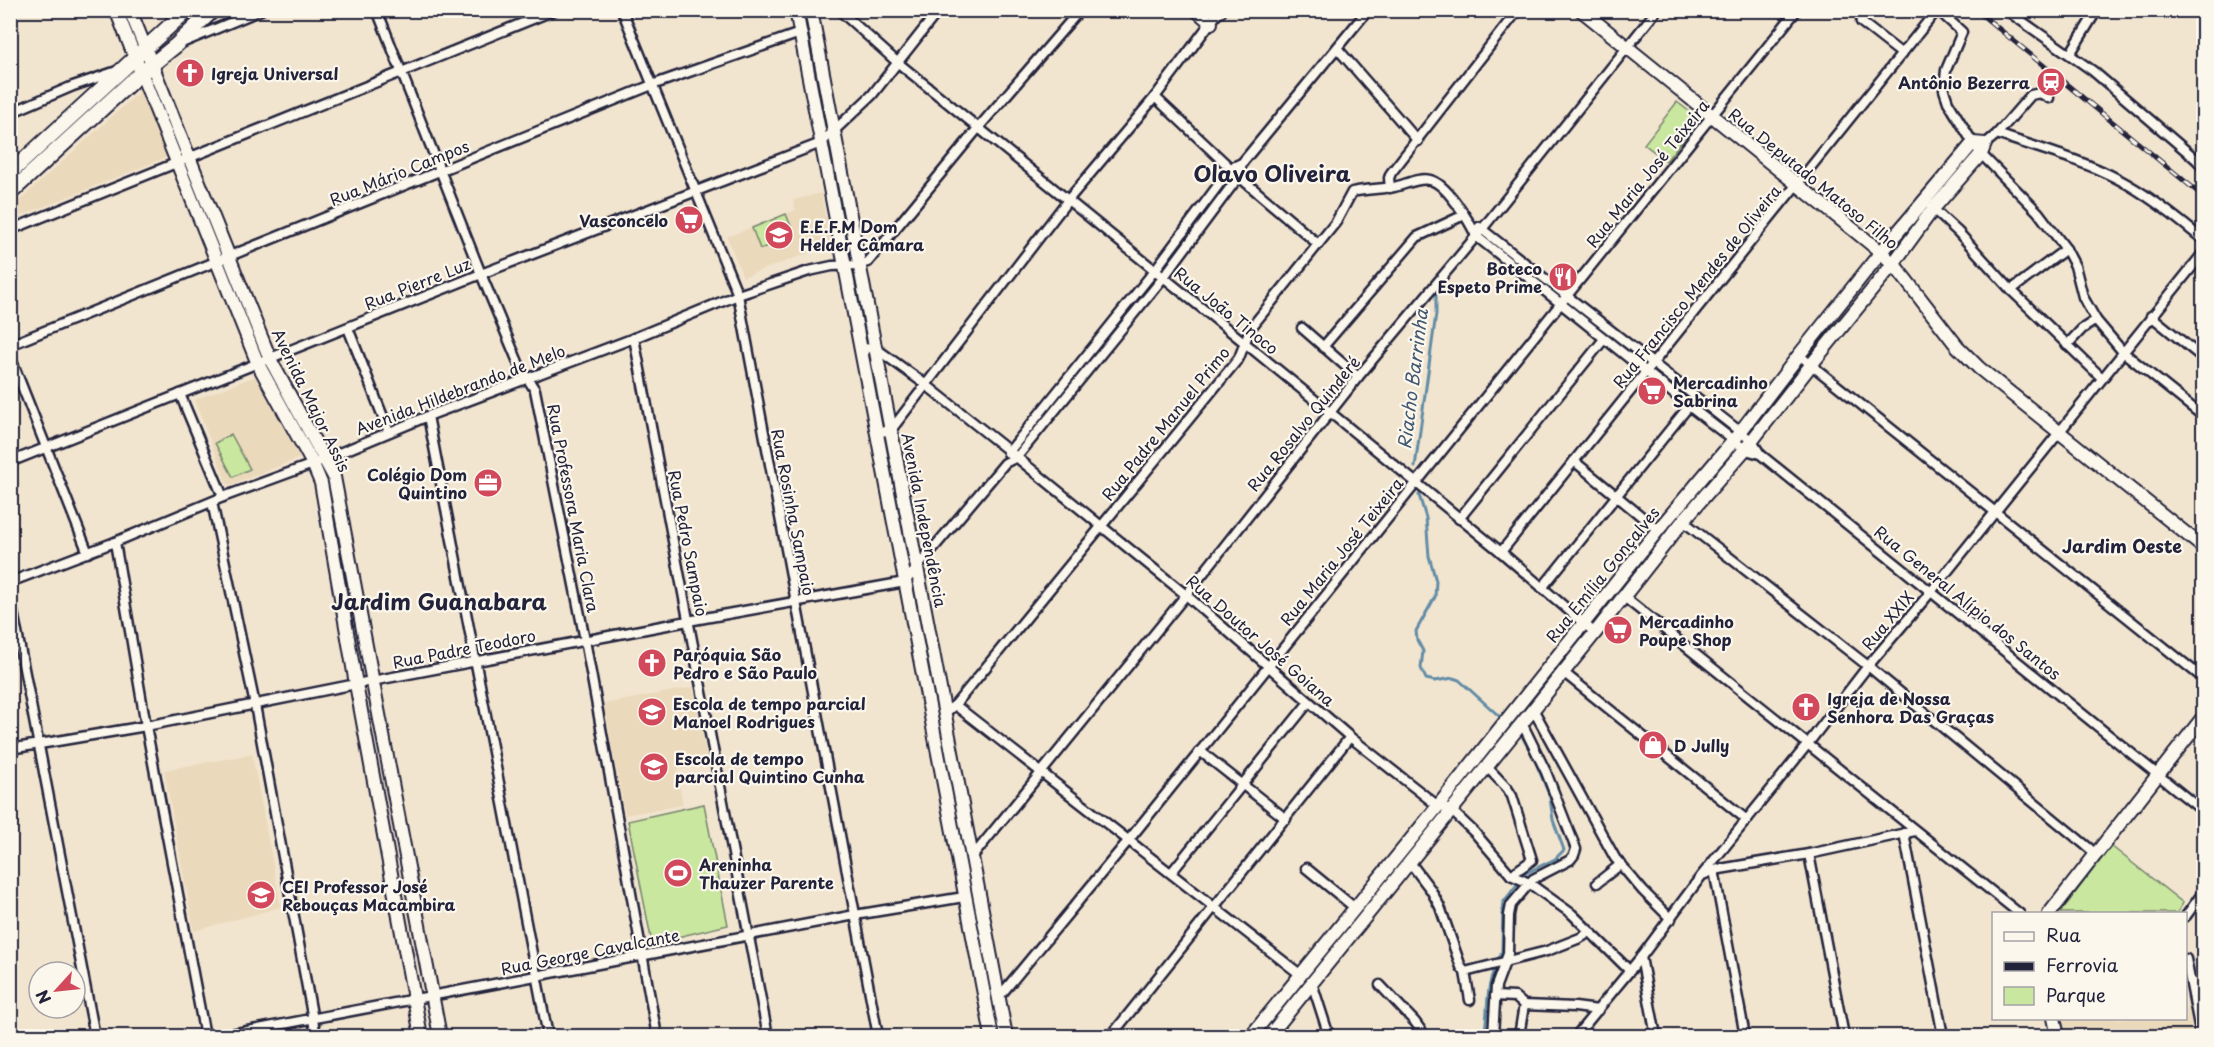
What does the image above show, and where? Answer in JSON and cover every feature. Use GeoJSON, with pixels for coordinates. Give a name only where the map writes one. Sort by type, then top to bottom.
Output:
{"type":"FeatureCollection","features":[{"type":"Feature","properties":{"kind":"main road"},"geometry":{"type":"LineString","coordinates":[[10,173],[187,10]]}},
{"type":"Feature","properties":{"kind":"main road"},"geometry":{"type":"LineString","coordinates":[[10,193],[213,10]]}},
{"type":"Feature","properties":{"kind":"street","name":"Avenida Major Assis"},"geometry":{"type":"LineString","coordinates":[[116,10],[258,363],[321,483],[421,1036]]}},
{"type":"Feature","properties":{"kind":"street","name":"Avenida Major Assis"},"geometry":{"type":"LineString","coordinates":[[130,10],[270,359],[334,477],[440,1036]]}},
{"type":"Feature","properties":{"kind":"street"},"geometry":{"type":"LineString","coordinates":[[175,46],[261,10]]}},
{"type":"Feature","properties":{"kind":"street","name":"Rua Professora Maria Clara"},"geometry":{"type":"LineString","coordinates":[[376,10],[481,274],[520,367],[535,390],[585,640],[657,1036]]}},
{"type":"Feature","properties":{"kind":"street"},"geometry":{"type":"LineString","coordinates":[[10,230],[555,10]]}},
{"type":"Feature","properties":{"kind":"street","name":"Rua Rosinha Sampaio"},"geometry":{"type":"LineString","coordinates":[[622,10],[738,295],[878,1036]]}},
{"type":"Feature","properties":{"kind":"street","name":"Avenida Independência"},"geometry":{"type":"LineString","coordinates":[[796,10],[992,1036]]}},
{"type":"Feature","properties":{"kind":"street","name":"Avenida Independência"},"geometry":{"type":"LineString","coordinates":[[810,10],[1006,1036]]}},
{"type":"Feature","properties":{"kind":"street","name":"Rua João Tinoco"},"geometry":{"type":"LineString","coordinates":[[839,10],[897,62],[1501,552],[1595,633]]}},
{"type":"Feature","properties":{"kind":"street","name":"Rua Pierre Luz"},"geometry":{"type":"LineString","coordinates":[[10,462],[481,274],[821,143],[872,95],[939,10]]}},
{"type":"Feature","properties":{"kind":"street"},"geometry":{"type":"LineString","coordinates":[[858,265],[870,259],[1080,10]]}},
{"type":"Feature","properties":{"kind":"street"},"geometry":{"type":"LineString","coordinates":[[1196,10],[1211,23]]}},
{"type":"Feature","properties":{"kind":"street"},"geometry":{"type":"LineString","coordinates":[[905,582],[1005,463],[1009,451],[1079,363],[1368,10]]}},
{"type":"Feature","properties":{"kind":"street"},"geometry":{"type":"LineString","coordinates":[[1476,236],[1464,215],[1444,190],[1432,180],[1415,181],[1390,188],[1389,178],[1391,172],[1418,141],[1518,10]]}},
{"type":"Feature","properties":{"kind":"street","name":"Rua Deputado Matoso Filho"},"geometry":{"type":"LineString","coordinates":[[1581,10],[1881,252],[1957,346],[1979,368],[2204,548]]}},
{"type":"Feature","properties":{"kind":"street","name":"Rua Rosalvo Quinderé"},"geometry":{"type":"LineString","coordinates":[[972,856],[1186,595],[1358,377],[1483,228],[1658,10]]}},
{"type":"Feature","properties":{"kind":"street","name":"Rua Maria José Teixeira"},"geometry":{"type":"LineString","coordinates":[[999,997],[1128,841],[1797,10]]}},
{"type":"Feature","properties":{"kind":"street"},"geometry":{"type":"LineString","coordinates":[[1938,10],[1962,32],[1946,70],[1944,90],[1948,102],[1980,147],[2038,212],[2066,249],[2075,266],[2083,297],[2096,320],[2123,352],[2204,417]]}},
{"type":"Feature","properties":{"kind":"street","name":"Rua Francisco Mendes de Oliveira"},"geometry":{"type":"LineString","coordinates":[[1501,552],[1938,10]]}},
{"type":"Feature","properties":{"kind":"street"},"geometry":{"type":"LineString","coordinates":[[2006,10],[2070,54],[2112,87],[2197,160],[2204,170]]}},
{"type":"Feature","properties":{"kind":"street"},"geometry":{"type":"LineString","coordinates":[[2070,54],[2097,10]]}},
{"type":"Feature","properties":{"kind":"street"},"geometry":{"type":"LineString","coordinates":[[2197,10],[2204,16]]}},
{"type":"Feature","properties":{"kind":"street"},"geometry":{"type":"LineString","coordinates":[[876,433],[891,430],[1068,200],[1155,97],[1220,11]]}},
{"type":"Feature","properties":{"kind":"street"},"geometry":{"type":"LineString","coordinates":[[1861,22],[1902,54]]}},
{"type":"Feature","properties":{"kind":"street","name":"Rua Mário Campos"},"geometry":{"type":"LineString","coordinates":[[10,345],[652,85],[800,33]]}},
{"type":"Feature","properties":{"kind":"street"},"geometry":{"type":"LineString","coordinates":[[1337,48],[1418,141]]}},
{"type":"Feature","properties":{"kind":"street"},"geometry":{"type":"LineString","coordinates":[[10,113],[73,86],[123,69]]}},
{"type":"Feature","properties":{"kind":"street","name":"Rua Emília Gonçalves"},"geometry":{"type":"LineString","coordinates":[[1251,1036],[1648,542],[1737,436],[1798,355],[1881,252],[1928,205],[1980,147],[1997,134],[2031,95],[2040,93],[2049,98]]}},
{"type":"Feature","properties":{"kind":"street"},"geometry":{"type":"LineString","coordinates":[[1155,97],[1235,172],[1318,244]]}},
{"type":"Feature","properties":{"kind":"street"},"geometry":{"type":"LineString","coordinates":[[1997,134],[2118,178],[2145,194],[2204,240]]}},
{"type":"Feature","properties":{"kind":"street"},"geometry":{"type":"LineString","coordinates":[[2197,160],[2204,152]]}},
{"type":"Feature","properties":{"kind":"street"},"geometry":{"type":"LineString","coordinates":[[1005,463],[1017,457],[1163,278],[1235,172]]}},
{"type":"Feature","properties":{"kind":"street","name":"Rua Padre Manuel Primo"},"geometry":{"type":"LineString","coordinates":[[931,717],[945,714],[956,705],[1239,358],[1250,329],[1341,214],[1352,192],[1390,188]]}},
{"type":"Feature","properties":{"kind":"street"},"geometry":{"type":"LineString","coordinates":[[1928,205],[1958,232],[2011,290],[2102,378]]}},
{"type":"Feature","properties":{"kind":"street","name":"Rua Emília Gonçalves"},"geometry":{"type":"LineString","coordinates":[[1273,1034],[1683,521],[1749,445],[1893,264],[1928,205]]}},
{"type":"Feature","properties":{"kind":"street"},"geometry":{"type":"LineString","coordinates":[[1323,347],[1417,237],[1464,215]]}},
{"type":"Feature","properties":{"kind":"street","name":"Rua General Alípio dos Santos"},"geometry":{"type":"LineString","coordinates":[[1470,223],[1483,228],[1653,363],[1737,436],[2204,813]]}},
{"type":"Feature","properties":{"kind":"street","name":"Rua General Alípio dos Santos"},"geometry":{"type":"LineString","coordinates":[[1476,236],[1689,406],[1737,436]]}},
{"type":"Feature","properties":{"kind":"street"},"geometry":{"type":"LineString","coordinates":[[2011,290],[2066,249]]}},
{"type":"Feature","properties":{"kind":"street","name":"Rua XXIX"},"geometry":{"type":"LineString","coordinates":[[1576,1036],[1630,971],[1702,875],[1868,666],[1930,593],[2204,252]]}},
{"type":"Feature","properties":{"kind":"street","name":"Avenida Hildebrando de Melo"},"geometry":{"type":"LineString","coordinates":[[10,582],[88,553],[223,497],[326,459],[428,416],[634,338],[738,295],[809,271],[843,265],[858,265]]}},
{"type":"Feature","properties":{"kind":"street"},"geometry":{"type":"LineString","coordinates":[[1834,311],[1846,321]]}},
{"type":"Feature","properties":{"kind":"street"},"geometry":{"type":"LineString","coordinates":[[2151,316],[2204,359]]}},
{"type":"Feature","properties":{"kind":"street"},"geometry":{"type":"LineString","coordinates":[[2067,345],[2082,329],[2096,320]]}},
{"type":"Feature","properties":{"kind":"street"},"geometry":{"type":"LineString","coordinates":[[348,328],[389,432]]}},
{"type":"Feature","properties":{"kind":"street"},"geometry":{"type":"LineString","coordinates":[[1302,328],[1358,377]]}},
{"type":"Feature","properties":{"kind":"street","name":"Rua Pedro Sampaio"},"geometry":{"type":"LineString","coordinates":[[634,338],[768,1036]]}},
{"type":"Feature","properties":{"kind":"street"},"geometry":{"type":"LineString","coordinates":[[1459,519],[1604,339]]}},
{"type":"Feature","properties":{"kind":"street"},"geometry":{"type":"LineString","coordinates":[[860,350],[874,347]]}},
{"type":"Feature","properties":{"kind":"street","name":"Rua Doutor José Goiana"},"geometry":{"type":"LineString","coordinates":[[874,347],[1017,457],[1186,595],[1350,737],[1438,806],[1451,810],[1475,833],[1511,875],[1529,883],[1572,914],[1630,971]]}},
{"type":"Feature","properties":{"kind":"street"},"geometry":{"type":"LineString","coordinates":[[1798,355],[2204,679]]}},
{"type":"Feature","properties":{"kind":"street"},"geometry":{"type":"LineString","coordinates":[[10,356],[88,553]]}},
{"type":"Feature","properties":{"kind":"street"},"geometry":{"type":"LineString","coordinates":[[1079,363],[1087,370]]}},
{"type":"Feature","properties":{"kind":"street"},"geometry":{"type":"LineString","coordinates":[[180,394],[223,497]]}},
{"type":"Feature","properties":{"kind":"street"},"geometry":{"type":"LineString","coordinates":[[1542,588],[1689,406]]}},
{"type":"Feature","properties":{"kind":"street"},"geometry":{"type":"LineString","coordinates":[[428,416],[548,1036]]}},
{"type":"Feature","properties":{"kind":"street"},"geometry":{"type":"LineString","coordinates":[[1574,461],[1658,530]]}},
{"type":"Feature","properties":{"kind":"street"},"geometry":{"type":"LineString","coordinates":[[212,502],[255,705],[316,1036]]}},
{"type":"Feature","properties":{"kind":"street"},"geometry":{"type":"LineString","coordinates":[[1683,521],[1868,666],[2095,853]]}},
{"type":"Feature","properties":{"kind":"street"},"geometry":{"type":"LineString","coordinates":[[115,542],[146,726],[205,1036]]}},
{"type":"Feature","properties":{"kind":"street"},"geometry":{"type":"LineString","coordinates":[[1648,542],[1659,551]]}},
{"type":"Feature","properties":{"kind":"street","name":"Rua Padre Teodoro"},"geometry":{"type":"LineString","coordinates":[[10,750],[146,726],[585,640],[905,582]]}},
{"type":"Feature","properties":{"kind":"street"},"geometry":{"type":"LineString","coordinates":[[10,596],[95,1036]]}},
{"type":"Feature","properties":{"kind":"street"},"geometry":{"type":"LineString","coordinates":[[1624,597],[2017,912]]}},
{"type":"Feature","properties":{"kind":"street"},"geometry":{"type":"LineString","coordinates":[[1563,672],[1747,820]]}},
{"type":"Feature","properties":{"kind":"street"},"geometry":{"type":"LineString","coordinates":[[1171,873],[1309,702]]}},
{"type":"Feature","properties":{"kind":"street"},"geometry":{"type":"LineString","coordinates":[[956,705],[1301,975]]}},
{"type":"Feature","properties":{"kind":"street"},"geometry":{"type":"LineString","coordinates":[[1533,709],[1621,864],[1671,919]]}},
{"type":"Feature","properties":{"kind":"street"},"geometry":{"type":"LineString","coordinates":[[2051,912],[2204,716]]}},
{"type":"Feature","properties":{"kind":"street"},"geometry":{"type":"LineString","coordinates":[[1493,1036],[1496,986],[1508,954],[1511,905],[1529,883],[1570,860],[1576,849],[1546,772],[1522,723]]}},
{"type":"Feature","properties":{"kind":"street"},"geometry":{"type":"LineString","coordinates":[[1111,1036],[1350,737]]}},
{"type":"Feature","properties":{"kind":"street"},"geometry":{"type":"LineString","coordinates":[[1200,751],[1286,819]]}},
{"type":"Feature","properties":{"kind":"street"},"geometry":{"type":"LineString","coordinates":[[1487,767],[1512,796],[1532,860],[1511,875]]}},
{"type":"Feature","properties":{"kind":"street"},"geometry":{"type":"LineString","coordinates":[[1702,875],[1714,870],[1809,854],[1915,831]]}},
{"type":"Feature","properties":{"kind":"street"},"geometry":{"type":"LineString","coordinates":[[1904,833],[1943,1036]]}},
{"type":"Feature","properties":{"kind":"street"},"geometry":{"type":"LineString","coordinates":[[385,842],[402,839]]}},
{"type":"Feature","properties":{"kind":"street"},"geometry":{"type":"LineString","coordinates":[[1809,854],[1844,1036]]}},
{"type":"Feature","properties":{"kind":"street"},"geometry":{"type":"LineString","coordinates":[[1410,861],[1440,907],[1461,967],[1465,972],[1470,1000]]}},
{"type":"Feature","properties":{"kind":"street"},"geometry":{"type":"LineString","coordinates":[[1597,883],[1621,864]]}},
{"type":"Feature","properties":{"kind":"street"},"geometry":{"type":"LineString","coordinates":[[1306,868],[1355,908]]}},
{"type":"Feature","properties":{"kind":"street"},"geometry":{"type":"LineString","coordinates":[[1714,870],[1745,1036]]}},
{"type":"Feature","properties":{"kind":"street"},"geometry":{"type":"LineString","coordinates":[[2187,915],[2204,891]]}},
{"type":"Feature","properties":{"kind":"street","name":"Rua George Cavalcante"},"geometry":{"type":"LineString","coordinates":[[221,1036],[750,937],[855,915],[964,897]]}},
{"type":"Feature","properties":{"kind":"street"},"geometry":{"type":"LineString","coordinates":[[1339,927],[1350,936]]}},
{"type":"Feature","properties":{"kind":"street"},"geometry":{"type":"LineString","coordinates":[[1465,972],[1547,951],[1590,932]]}},
{"type":"Feature","properties":{"kind":"street"},"geometry":{"type":"LineString","coordinates":[[1641,957],[1656,1036]]}},
{"type":"Feature","properties":{"kind":"street"},"geometry":{"type":"LineString","coordinates":[[2187,963],[2201,1036]]}},
{"type":"Feature","properties":{"kind":"street"},"geometry":{"type":"LineString","coordinates":[[2191,984],[2204,982]]}},
{"type":"Feature","properties":{"kind":"street"},"geometry":{"type":"LineString","coordinates":[[1312,983],[1329,1036]]}},
{"type":"Feature","properties":{"kind":"street"},"geometry":{"type":"LineString","coordinates":[[1380,985],[1425,1036]]}},
{"type":"Feature","properties":{"kind":"street"},"geometry":{"type":"LineString","coordinates":[[1495,996],[1515,997],[1524,1005],[1575,1007],[1598,1011]]}},
{"type":"Feature","properties":{"kind":"street"},"geometry":{"type":"LineString","coordinates":[[1519,1036],[1524,1005]]}},
{"type":"Feature","properties":{"kind":"street"},"geometry":{"type":"LineString","coordinates":[[2054,1020],[2058,1036]]}},
{"type":"Feature","properties":{"kind":"shaded area"},"geometry":{"type":"Polygon","coordinates":[[[139,92],[167,157],[11,220],[11,208],[139,92]]]}},
{"type":"Feature","properties":{"kind":"shaded area","name":"E.E.F.M Dom Helder Câmara"},"geometry":{"type":"Polygon","coordinates":[[[821,193],[831,245],[743,277],[727,237],[795,210],[793,200],[821,193]]]}},
{"type":"Feature","properties":{"kind":"shaded area"},"geometry":{"type":"Polygon","coordinates":[[[256,376],[260,378],[300,458],[230,485],[227,484],[195,402],[196,399],[256,376]]]}},
{"type":"Feature","properties":{"kind":"shaded area","name":"Escola de tempo parcial Quintino Cunha"},"geometry":{"type":"Polygon","coordinates":[[[693,687],[708,764],[677,770],[683,805],[625,815],[604,704],[693,687]]]}},
{"type":"Feature","properties":{"kind":"shaded area"},"geometry":{"type":"Polygon","coordinates":[[[252,754],[281,907],[194,931],[164,770],[252,754]]]}},
{"type":"Feature","properties":{"kind":"shaded area"},"geometry":{"type":"Polygon","coordinates":[[[2187,1005],[2193,1036],[2075,1036],[2065,1033],[2063,1020],[2187,1020],[2187,1005]]]}},
{"type":"Feature","properties":{"kind":"green space"},"geometry":{"type":"Polygon","coordinates":[[[1677,102],[1699,119],[1666,161],[1644,144],[1677,102]]]}},
{"type":"Feature","properties":{"kind":"green space"},"geometry":{"type":"Polygon","coordinates":[[[786,214],[795,236],[760,249],[752,228],[786,214]]]}},
{"type":"Feature","properties":{"kind":"green space"},"geometry":{"type":"Polygon","coordinates":[[[231,434],[250,469],[233,477],[215,443],[231,434]]]}},
{"type":"Feature","properties":{"kind":"green space","name":"Areninha Thauzer Parente"},"geometry":{"type":"Polygon","coordinates":[[[704,804],[728,925],[652,943],[628,821],[704,804]]]}},
{"type":"Feature","properties":{"kind":"green space"},"geometry":{"type":"Polygon","coordinates":[[[2111,846],[2183,903],[2178,912],[2061,912],[2111,846]]]}},
{"type":"Feature","properties":{"kind":"waterway","name":"Riacho Barrinha"},"geometry":{"type":"LineString","coordinates":[[1415,467],[1436,314],[1436,295]]}},
{"type":"Feature","properties":{"kind":"waterway","name":"Riacho Barrinha"},"geometry":{"type":"LineString","coordinates":[[1419,495],[1426,518],[1429,556],[1436,581],[1435,597],[1416,631],[1417,640],[1423,651],[1421,668],[1426,679],[1435,681],[1453,678],[1459,680],[1499,716]]}},
{"type":"Feature","properties":{"kind":"waterway","name":"Riacho Barrinha"},"geometry":{"type":"LineString","coordinates":[[1498,961],[1502,951],[1503,903],[1526,873],[1555,859],[1564,850],[1553,820],[1550,797],[1523,738]]}},
{"type":"Feature","properties":{"kind":"waterway","name":"Riacho Barrinha"},"geometry":{"type":"LineString","coordinates":[[1484,1036],[1488,993],[1495,967]]}},
{"type":"Feature","properties":{"kind":"railway"},"geometry":{"type":"LineString","coordinates":[[1976,10],[2204,197]]}},
{"type":"Feature","properties":{"kind":"place","name":"Igreja Universal"},"geometry":{"type":"Point","coordinates":[190,73]}},
{"type":"Feature","properties":{"kind":"place","name":"Antônio Bezerra"},"geometry":{"type":"Point","coordinates":[2051,82]}},
{"type":"Feature","properties":{"kind":"place","name":"Vasconcelo"},"geometry":{"type":"Point","coordinates":[689,220]}},
{"type":"Feature","properties":{"kind":"place","name":"E.E.F.M Dom Helder Câmara"},"geometry":{"type":"Point","coordinates":[779,235]}},
{"type":"Feature","properties":{"kind":"place","name":"Boteco Espeto Prime"},"geometry":{"type":"Point","coordinates":[1563,277]}},
{"type":"Feature","properties":{"kind":"place","name":"Mercadinho Sabrina"},"geometry":{"type":"Point","coordinates":[1652,391]}},
{"type":"Feature","properties":{"kind":"place","name":"Colégio Dom Quintino"},"geometry":{"type":"Point","coordinates":[488,483]}},
{"type":"Feature","properties":{"kind":"place","name":"Mercadinho Poupe Shop"},"geometry":{"type":"Point","coordinates":[1618,630]}},
{"type":"Feature","properties":{"kind":"place","name":"Paróquia São Pedro e São Paulo"},"geometry":{"type":"Point","coordinates":[652,663]}},
{"type":"Feature","properties":{"kind":"place","name":"Igreja de Nossa Senhora Das Graças"},"geometry":{"type":"Point","coordinates":[1806,707]}},
{"type":"Feature","properties":{"kind":"place","name":"Escola de tempo parcial Manoel Rodrigues"},"geometry":{"type":"Point","coordinates":[652,712]}},
{"type":"Feature","properties":{"kind":"place","name":"D Jully"},"geometry":{"type":"Point","coordinates":[1653,745]}},
{"type":"Feature","properties":{"kind":"place","name":"Escola de tempo parcial Quintino Cunha"},"geometry":{"type":"Point","coordinates":[654,767]}},
{"type":"Feature","properties":{"kind":"place","name":"Areninha Thauzer Parente"},"geometry":{"type":"Point","coordinates":[678,873]}},
{"type":"Feature","properties":{"kind":"place","name":"CEI Professor José Rebouças Macambira"},"geometry":{"type":"Point","coordinates":[261,895]}},
{"type":"Feature","properties":{"kind":"district","name":"Olavo Oliveira"},"geometry":{"type":"Point","coordinates":[1272,172]}},
{"type":"Feature","properties":{"kind":"district","name":"Jardim Oeste"},"geometry":{"type":"Point","coordinates":[2122,545]}},
{"type":"Feature","properties":{"kind":"district","name":"Jardim Guanabara"},"geometry":{"type":"Point","coordinates":[439,600]}}]}
